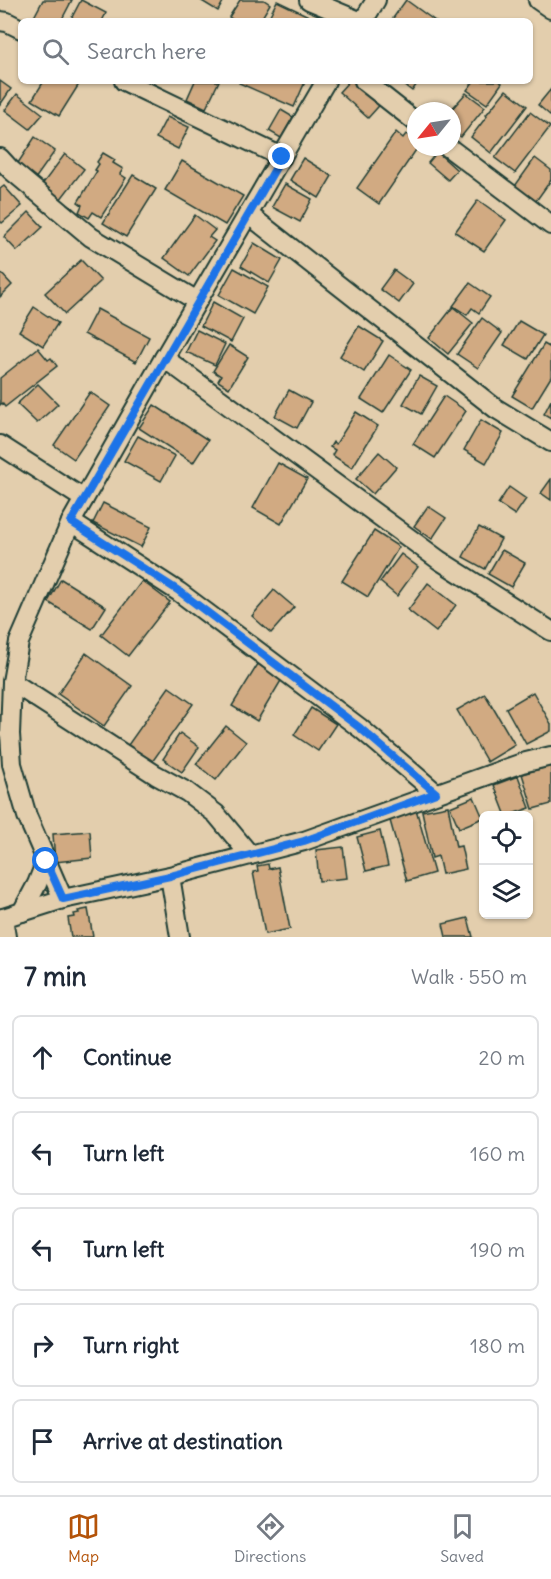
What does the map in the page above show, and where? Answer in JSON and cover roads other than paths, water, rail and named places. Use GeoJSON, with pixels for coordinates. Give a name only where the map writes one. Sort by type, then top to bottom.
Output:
{"type":"FeatureCollection","features":[{"type":"Feature","properties":{"kind":"street"},"geometry":{"type":"LineString","coordinates":[[309,0],[354,18]]}},
{"type":"Feature","properties":{"kind":"street"},"geometry":{"type":"LineString","coordinates":[[363,18],[376,0]]}},
{"type":"Feature","properties":{"kind":"street"},"geometry":{"type":"LineString","coordinates":[[538,0],[551,9]]}},
{"type":"Feature","properties":{"kind":"street"},"geometry":{"type":"LineString","coordinates":[[0,21],[18,28]]}},
{"type":"Feature","properties":{"kind":"street"},"geometry":{"type":"LineString","coordinates":[[129,84],[282,157]]}},
{"type":"Feature","properties":{"kind":"street"},"geometry":{"type":"LineString","coordinates":[[63,899],[27,816],[12,764],[10,734],[12,682],[19,642],[71,522],[197,301],[325,84]]}},
{"type":"Feature","properties":{"kind":"street"},"geometry":{"type":"LineString","coordinates":[[368,84],[407,115]]}},
{"type":"Feature","properties":{"kind":"street"},"geometry":{"type":"LineString","coordinates":[[460,156],[551,225]]}},
{"type":"Feature","properties":{"kind":"street"},"geometry":{"type":"LineString","coordinates":[[0,158],[11,170],[91,237],[197,301]]}},
{"type":"Feature","properties":{"kind":"street"},"geometry":{"type":"LineString","coordinates":[[248,214],[495,408],[551,442]]}},
{"type":"Feature","properties":{"kind":"street"},"geometry":{"type":"LineString","coordinates":[[164,358],[439,560],[551,632]]}},
{"type":"Feature","properties":{"kind":"street"},"geometry":{"type":"LineString","coordinates":[[0,445],[84,499]]}},
{"type":"Feature","properties":{"kind":"street"},"geometry":{"type":"LineString","coordinates":[[71,522],[179,591],[360,728],[436,793]]}},
{"type":"Feature","properties":{"kind":"street"},"geometry":{"type":"LineString","coordinates":[[12,682],[156,775],[187,792],[216,814],[250,855]]}},
{"type":"Feature","properties":{"kind":"street"},"geometry":{"type":"LineString","coordinates":[[6,937],[2,919],[22,912],[63,899],[170,876],[304,841],[522,763],[551,756]]}},
{"type":"Feature","properties":{"kind":"street"},"geometry":{"type":"LineString","coordinates":[[22,912],[38,884],[46,861]]}},
{"type":"Feature","properties":{"kind":"street"},"geometry":{"type":"LineString","coordinates":[[170,876],[180,937]]}}]}
